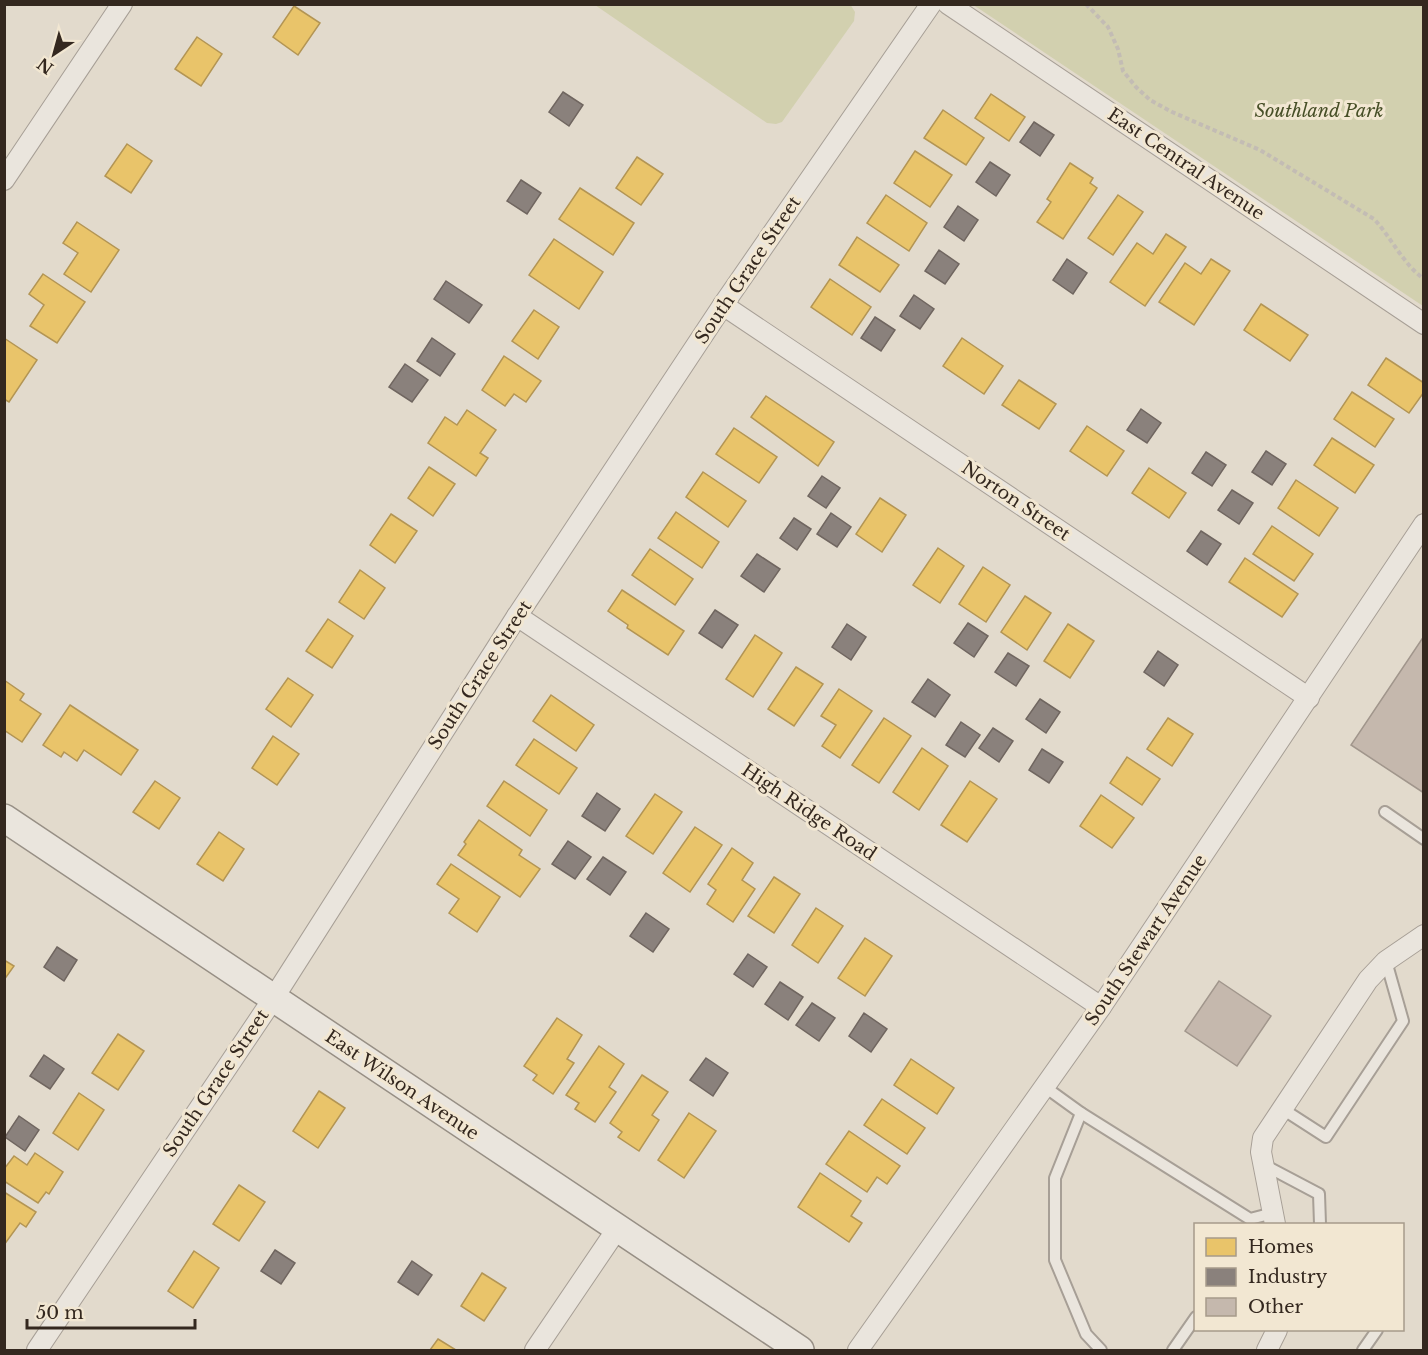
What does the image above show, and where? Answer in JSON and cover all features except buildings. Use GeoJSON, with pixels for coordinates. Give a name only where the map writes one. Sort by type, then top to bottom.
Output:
{"type":"FeatureCollection","features":[{"type":"Feature","properties":{"kind":"street"},"geometry":{"type":"LineString","coordinates":[[4,180],[122,4]]}},
{"type":"Feature","properties":{"kind":"street","name":"South Grace Street"},"geometry":{"type":"LineString","coordinates":[[37,1350],[273,999],[517,616],[723,305],[931,4]]}},
{"type":"Feature","properties":{"kind":"street","name":"East Central Avenue"},"geometry":{"type":"LineString","coordinates":[[948,4],[1424,324]]}},
{"type":"Feature","properties":{"kind":"street","name":"Norton Street"},"geometry":{"type":"LineString","coordinates":[[723,305],[1308,698]]}},
{"type":"Feature","properties":{"kind":"street","name":"South Stewart Avenue"},"geometry":{"type":"LineString","coordinates":[[858,1350],[1101,1007],[1424,524]]}},
{"type":"Feature","properties":{"kind":"street","name":"High Ridge Road"},"geometry":{"type":"LineString","coordinates":[[517,616],[1101,1007]]}},
{"type":"Feature","properties":{"kind":"street","name":"East Wilson Avenue"},"geometry":{"type":"LineString","coordinates":[[4,818],[800,1350]]}},
{"type":"Feature","properties":{"kind":"street"},"geometry":{"type":"LineString","coordinates":[[1274,1219],[1261,1152],[1263,1138],[1368,980],[1386,961],[1424,935]]}},
{"type":"Feature","properties":{"kind":"street"},"geometry":{"type":"LineString","coordinates":[[535,1350],[617,1229]]}},
{"type":"Feature","properties":{"kind":"street"},"geometry":{"type":"LineString","coordinates":[[1267,1350],[1276,1331]]}},
{"type":"Feature","properties":{"kind":"lane"},"geometry":{"type":"LineString","coordinates":[[1385,812],[1424,839]]}},
{"type":"Feature","properties":{"kind":"lane"},"geometry":{"type":"LineString","coordinates":[[1281,1108],[1326,1137],[1403,1021],[1386,961]]}},
{"type":"Feature","properties":{"kind":"lane"},"geometry":{"type":"LineString","coordinates":[[1045,1087],[1081,1113],[1249,1222],[1274,1219]]}},
{"type":"Feature","properties":{"kind":"lane"},"geometry":{"type":"LineString","coordinates":[[1081,1113],[1055,1178],[1055,1260],[1086,1334],[1101,1350]]}},
{"type":"Feature","properties":{"kind":"lane"},"geometry":{"type":"LineString","coordinates":[[1264,1165],[1319,1194],[1320,1223]]}},
{"type":"Feature","properties":{"kind":"lane"},"geometry":{"type":"LineString","coordinates":[[1173,1350],[1194,1320]]}},
{"type":"Feature","properties":{"kind":"lane"},"geometry":{"type":"LineString","coordinates":[[1363,1350],[1376,1331]]}},
{"type":"Feature","properties":{"kind":"path"},"geometry":{"type":"LineString","coordinates":[[1086,4],[1108,27],[1118,49],[1123,71],[1150,100],[1172,112],[1260,150],[1374,219],[1424,279]]}},
{"type":"Feature","properties":{"kind":"green space"},"geometry":{"type":"Polygon","coordinates":[[[850,4],[855,12],[854,21],[782,122],[776,124],[767,123],[595,5],[850,4]]]}},
{"type":"Feature","properties":{"kind":"green space","name":"Southland Park"},"geometry":{"type":"Polygon","coordinates":[[[973,5],[1423,5],[1423,306],[978,8],[973,5]]]}}]}
